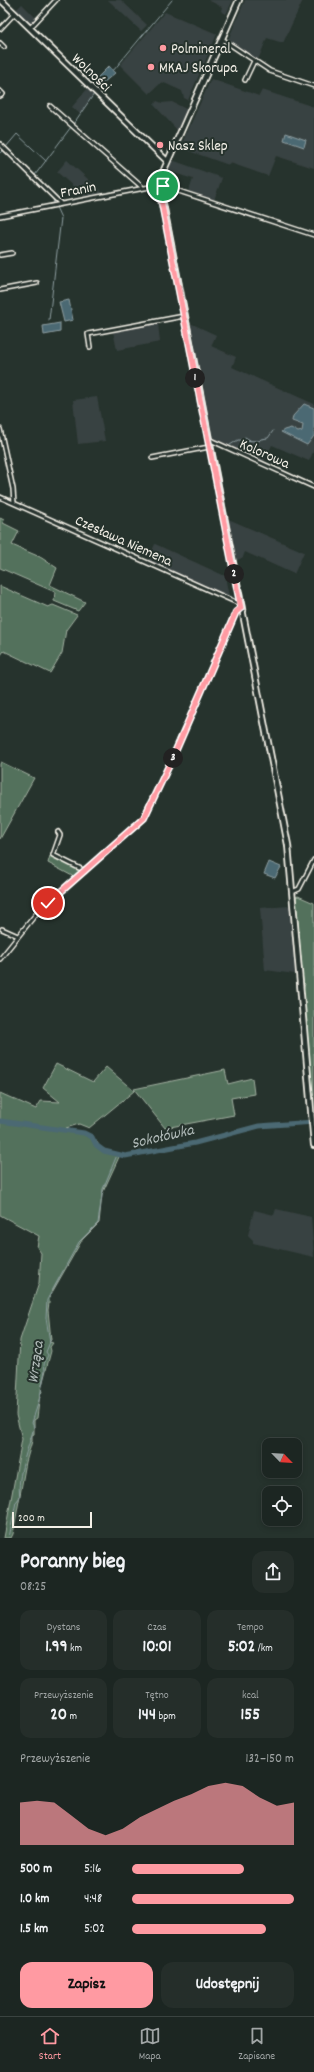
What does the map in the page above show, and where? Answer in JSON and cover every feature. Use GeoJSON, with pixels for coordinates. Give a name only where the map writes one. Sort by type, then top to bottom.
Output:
{"type":"FeatureCollection","features":[{"type":"Feature","properties":{"kind":"main road","name":"Wolności"},"geometry":{"type":"LineString","coordinates":[[1,0],[168,161]]}},
{"type":"Feature","properties":{"kind":"main road"},"geometry":{"type":"LineString","coordinates":[[239,0],[168,161],[160,185],[207,438],[288,845],[294,892],[314,1145]]}},
{"type":"Feature","properties":{"kind":"street"},"geometry":{"type":"LineString","coordinates":[[30,28],[56,0]]}},
{"type":"Feature","properties":{"kind":"street"},"geometry":{"type":"LineString","coordinates":[[0,29],[15,14]]}},
{"type":"Feature","properties":{"kind":"street"},"geometry":{"type":"LineString","coordinates":[[222,39],[276,74],[314,86]]}},
{"type":"Feature","properties":{"kind":"street"},"geometry":{"type":"LineString","coordinates":[[0,43],[4,47]]}},
{"type":"Feature","properties":{"kind":"street"},"geometry":{"type":"LineString","coordinates":[[245,80],[254,61]]}},
{"type":"Feature","properties":{"kind":"street"},"geometry":{"type":"LineString","coordinates":[[0,91],[3,94],[0,96]]}},
{"type":"Feature","properties":{"kind":"street"},"geometry":{"type":"LineString","coordinates":[[50,106],[142,187]]}},
{"type":"Feature","properties":{"kind":"street"},"geometry":{"type":"LineString","coordinates":[[0,144],[60,203]]}},
{"type":"Feature","properties":{"kind":"street"},"geometry":{"type":"LineString","coordinates":[[160,185],[314,235]]}},
{"type":"Feature","properties":{"kind":"street","name":"Franin"},"geometry":{"type":"LineString","coordinates":[[0,216],[142,187],[160,185]]}},
{"type":"Feature","properties":{"kind":"street"},"geometry":{"type":"LineString","coordinates":[[0,255],[12,253]]}},
{"type":"Feature","properties":{"kind":"street"},"geometry":{"type":"LineString","coordinates":[[0,290],[37,282]]}},
{"type":"Feature","properties":{"kind":"street"},"geometry":{"type":"LineString","coordinates":[[90,347],[88,334],[184,316]]}},
{"type":"Feature","properties":{"kind":"street"},"geometry":{"type":"LineString","coordinates":[[0,429],[14,503]]}},
{"type":"Feature","properties":{"kind":"street","name":"Kolorowa"},"geometry":{"type":"LineString","coordinates":[[207,438],[314,487]]}},
{"type":"Feature","properties":{"kind":"street"},"geometry":{"type":"LineString","coordinates":[[152,458],[209,447]]}},
{"type":"Feature","properties":{"kind":"street","name":"Czesława Niemena"},"geometry":{"type":"LineString","coordinates":[[0,497],[240,606]]}},
{"type":"Feature","properties":{"kind":"street"},"geometry":{"type":"LineString","coordinates":[[0,959],[36,914],[139,824],[148,811],[240,606]]}},
{"type":"Feature","properties":{"kind":"street"},"geometry":{"type":"LineString","coordinates":[[58,832],[60,835],[53,855],[85,871]]}},
{"type":"Feature","properties":{"kind":"street"},"geometry":{"type":"LineString","coordinates":[[294,892],[305,879],[314,860]]}},
{"type":"Feature","properties":{"kind":"street"},"geometry":{"type":"LineString","coordinates":[[2,928],[18,936]]}},
{"type":"Feature","properties":{"kind":"shaded area"},"geometry":{"type":"Polygon","coordinates":[[[108,0],[121,0],[147,25],[141,31],[108,0]]]}},
{"type":"Feature","properties":{"kind":"shaded area"},"geometry":{"type":"Polygon","coordinates":[[[208,0],[233,0],[226,14],[221,11],[222,7],[208,0]]]}},
{"type":"Feature","properties":{"kind":"shaded area"},"geometry":{"type":"Polygon","coordinates":[[[245,0],[303,0],[283,43],[267,38],[258,60],[228,40],[245,0]]]}},
{"type":"Feature","properties":{"kind":"shaded area"},"geometry":{"type":"Polygon","coordinates":[[[22,4],[37,19],[30,25],[15,11],[22,4]]]}},
{"type":"Feature","properties":{"kind":"shaded area"},"geometry":{"type":"Polygon","coordinates":[[[165,12],[217,34],[188,100],[184,98],[182,91],[162,82],[149,94],[120,65],[165,12]]]}},
{"type":"Feature","properties":{"kind":"shaded area"},"geometry":{"type":"Polygon","coordinates":[[[211,79],[259,96],[262,90],[314,107],[314,168],[276,156],[268,176],[230,163],[229,165],[180,148],[211,79]]]}},
{"type":"Feature","properties":{"kind":"shaded area"},"geometry":{"type":"Polygon","coordinates":[[[88,88],[94,94],[80,114],[72,107],[88,88]]]}},
{"type":"Feature","properties":{"kind":"shaded area"},"geometry":{"type":"Polygon","coordinates":[[[157,101],[162,103],[172,102],[188,110],[178,131],[154,105],[157,101]]]}},
{"type":"Feature","properties":{"kind":"shaded area"},"geometry":{"type":"Polygon","coordinates":[[[67,160],[102,192],[84,196],[57,172],[67,160]]]}},
{"type":"Feature","properties":{"kind":"shaded area"},"geometry":{"type":"Polygon","coordinates":[[[172,160],[222,178],[214,200],[189,191],[193,179],[168,171],[172,160]]]}},
{"type":"Feature","properties":{"kind":"shaded area"},"geometry":{"type":"Polygon","coordinates":[[[188,322],[216,335],[211,346],[236,357],[232,367],[314,404],[314,450],[309,461],[272,445],[264,461],[211,437],[202,393],[204,389],[202,378],[199,376],[188,322]]]}},
{"type":"Feature","properties":{"kind":"shaded area"},"geometry":{"type":"Polygon","coordinates":[[[158,323],[160,342],[117,350],[113,331],[158,323]]]}},
{"type":"Feature","properties":{"kind":"shaded area"},"geometry":{"type":"Polygon","coordinates":[[[97,397],[105,441],[78,444],[73,400],[97,397]]]}},
{"type":"Feature","properties":{"kind":"shaded area"},"geometry":{"type":"Polygon","coordinates":[[[226,518],[304,552],[294,574],[245,552],[243,557],[238,560],[233,557],[226,518]]]}},
{"type":"Feature","properties":{"kind":"shaded area"},"geometry":{"type":"Polygon","coordinates":[[[155,544],[225,576],[229,597],[207,587],[204,584],[200,584],[148,561],[155,544]]]}},
{"type":"Feature","properties":{"kind":"shaded area"},"geometry":{"type":"Polygon","coordinates":[[[291,906],[295,974],[265,970],[260,908],[291,906]]]}},
{"type":"Feature","properties":{"kind":"shaded area"},"geometry":{"type":"Polygon","coordinates":[[[276,1209],[311,1217],[314,1257],[253,1243],[253,1240],[248,1235],[254,1210],[274,1215],[276,1209]]]}},
{"type":"Feature","properties":{"kind":"green space"},"geometry":{"type":"Polygon","coordinates":[[[0,518],[4,520],[3,523],[19,531],[12,545],[40,557],[57,568],[50,585],[85,602],[78,611],[54,601],[55,592],[0,568],[0,518]]]}},
{"type":"Feature","properties":{"kind":"green space"},"geometry":{"type":"Polygon","coordinates":[[[0,586],[48,607],[53,605],[77,615],[66,630],[62,653],[50,673],[4,651],[0,656],[0,586]]]}},
{"type":"Feature","properties":{"kind":"green space"},"geometry":{"type":"Polygon","coordinates":[[[1,762],[34,778],[0,839],[0,764],[1,762]]]}},
{"type":"Feature","properties":{"kind":"green space"},"geometry":{"type":"Polygon","coordinates":[[[50,856],[82,871],[76,878],[48,863],[50,856]]]}},
{"type":"Feature","properties":{"kind":"green space"},"geometry":{"type":"Polygon","coordinates":[[[298,896],[314,903],[314,1119],[303,990],[305,984],[303,982],[296,903],[296,897],[298,896]]]}},
{"type":"Feature","properties":{"kind":"green space"},"geometry":{"type":"Polygon","coordinates":[[[56,1064],[93,1082],[106,1067],[134,1091],[89,1128],[79,1124],[66,1128],[94,1138],[101,1148],[118,1154],[119,1157],[102,1194],[99,1223],[82,1240],[50,1296],[48,1310],[51,1340],[49,1342],[53,1343],[50,1347],[51,1351],[41,1389],[42,1392],[40,1394],[37,1418],[34,1420],[34,1434],[32,1435],[32,1441],[26,1462],[13,1534],[11,1538],[4,1538],[22,1439],[16,1415],[20,1340],[39,1283],[41,1253],[37,1247],[39,1236],[0,1215],[0,1093],[36,1109],[41,1101],[60,1102],[43,1088],[56,1064]]]}},
{"type":"Feature","properties":{"kind":"green space"},"geometry":{"type":"Polygon","coordinates":[[[225,1070],[228,1084],[252,1078],[254,1094],[231,1098],[234,1115],[165,1128],[134,1089],[225,1070]]]}},
{"type":"Feature","properties":{"kind":"water"},"geometry":{"type":"Polygon","coordinates":[[[109,66],[115,73],[103,83],[97,78],[109,66]]]}},
{"type":"Feature","properties":{"kind":"water"},"geometry":{"type":"Polygon","coordinates":[[[286,133],[306,140],[304,147],[284,140],[286,133]]]}},
{"type":"Feature","properties":{"kind":"water"},"geometry":{"type":"Polygon","coordinates":[[[69,300],[73,320],[64,322],[59,302],[69,300]]]}},
{"type":"Feature","properties":{"kind":"water"},"geometry":{"type":"Polygon","coordinates":[[[60,323],[60,332],[44,335],[43,326],[60,323]]]}},
{"type":"Feature","properties":{"kind":"water"},"geometry":{"type":"Polygon","coordinates":[[[304,404],[314,408],[314,436],[307,445],[281,432],[291,428],[298,432],[302,431],[303,425],[292,421],[293,416],[304,404]]]}},
{"type":"Feature","properties":{"kind":"water"},"geometry":{"type":"Polygon","coordinates":[[[269,862],[281,867],[275,878],[264,874],[269,862]]]}},
{"type":"Feature","properties":{"kind":"waterway"},"geometry":{"type":"LineString","coordinates":[[113,71],[172,0]]}},
{"type":"Feature","properties":{"kind":"waterway"},"geometry":{"type":"LineString","coordinates":[[97,90],[103,82]]}},
{"type":"Feature","properties":{"kind":"waterway"},"geometry":{"type":"LineString","coordinates":[[74,123],[94,94]]}},
{"type":"Feature","properties":{"kind":"waterway"},"geometry":{"type":"LineString","coordinates":[[56,147],[71,127]]}},
{"type":"Feature","properties":{"kind":"waterway"},"geometry":{"type":"LineString","coordinates":[[6,147],[17,134],[46,161]]}},
{"type":"Feature","properties":{"kind":"waterway"},"geometry":{"type":"LineString","coordinates":[[0,153],[3,150]]}},
{"type":"Feature","properties":{"kind":"waterway"},"geometry":{"type":"LineString","coordinates":[[35,175],[54,150]]}},
{"type":"Feature","properties":{"kind":"waterway"},"geometry":{"type":"LineString","coordinates":[[53,199],[54,203]]}},
{"type":"Feature","properties":{"kind":"waterway"},"geometry":{"type":"LineString","coordinates":[[49,320],[61,218],[56,207]]}},
{"type":"Feature","properties":{"kind":"waterway"},"geometry":{"type":"LineString","coordinates":[[230,445],[238,440],[259,441],[261,439],[268,438],[273,431]]}},
{"type":"Feature","properties":{"kind":"waterway"},"geometry":{"type":"LineString","coordinates":[[245,437],[250,440]]}},
{"type":"Feature","properties":{"kind":"waterway","name":"Sokołówka"},"geometry":{"type":"LineString","coordinates":[[0,1121],[84,1133],[92,1137],[96,1145],[104,1151],[125,1156],[195,1143],[259,1126],[314,1122]]}},
{"type":"Feature","properties":{"kind":"waterway","name":"Wrząca"},"geometry":{"type":"LineString","coordinates":[[9,1538],[16,1502],[20,1497],[19,1489],[21,1471],[34,1427],[32,1423],[40,1397],[45,1370],[44,1364],[48,1355],[46,1352],[50,1342],[46,1318],[47,1300],[79,1242],[98,1223],[103,1189],[117,1155]]}},
{"type":"Feature","properties":{"kind":"place","name":"Polmineral"},"geometry":{"type":"Point","coordinates":[163,48]}},
{"type":"Feature","properties":{"kind":"place","name":"MKAJ Skorupa"},"geometry":{"type":"Point","coordinates":[151,67]}},
{"type":"Feature","properties":{"kind":"place","name":"Nasz Sklep"},"geometry":{"type":"Point","coordinates":[160,145]}},
{"type":"Feature","properties":{"kind":"route"},"geometry":{"type":"LineString","coordinates":[[48,903],[144,818],[172,759],[236,612],[241,608],[160,194],[160,185],[163,186]]}}]}
